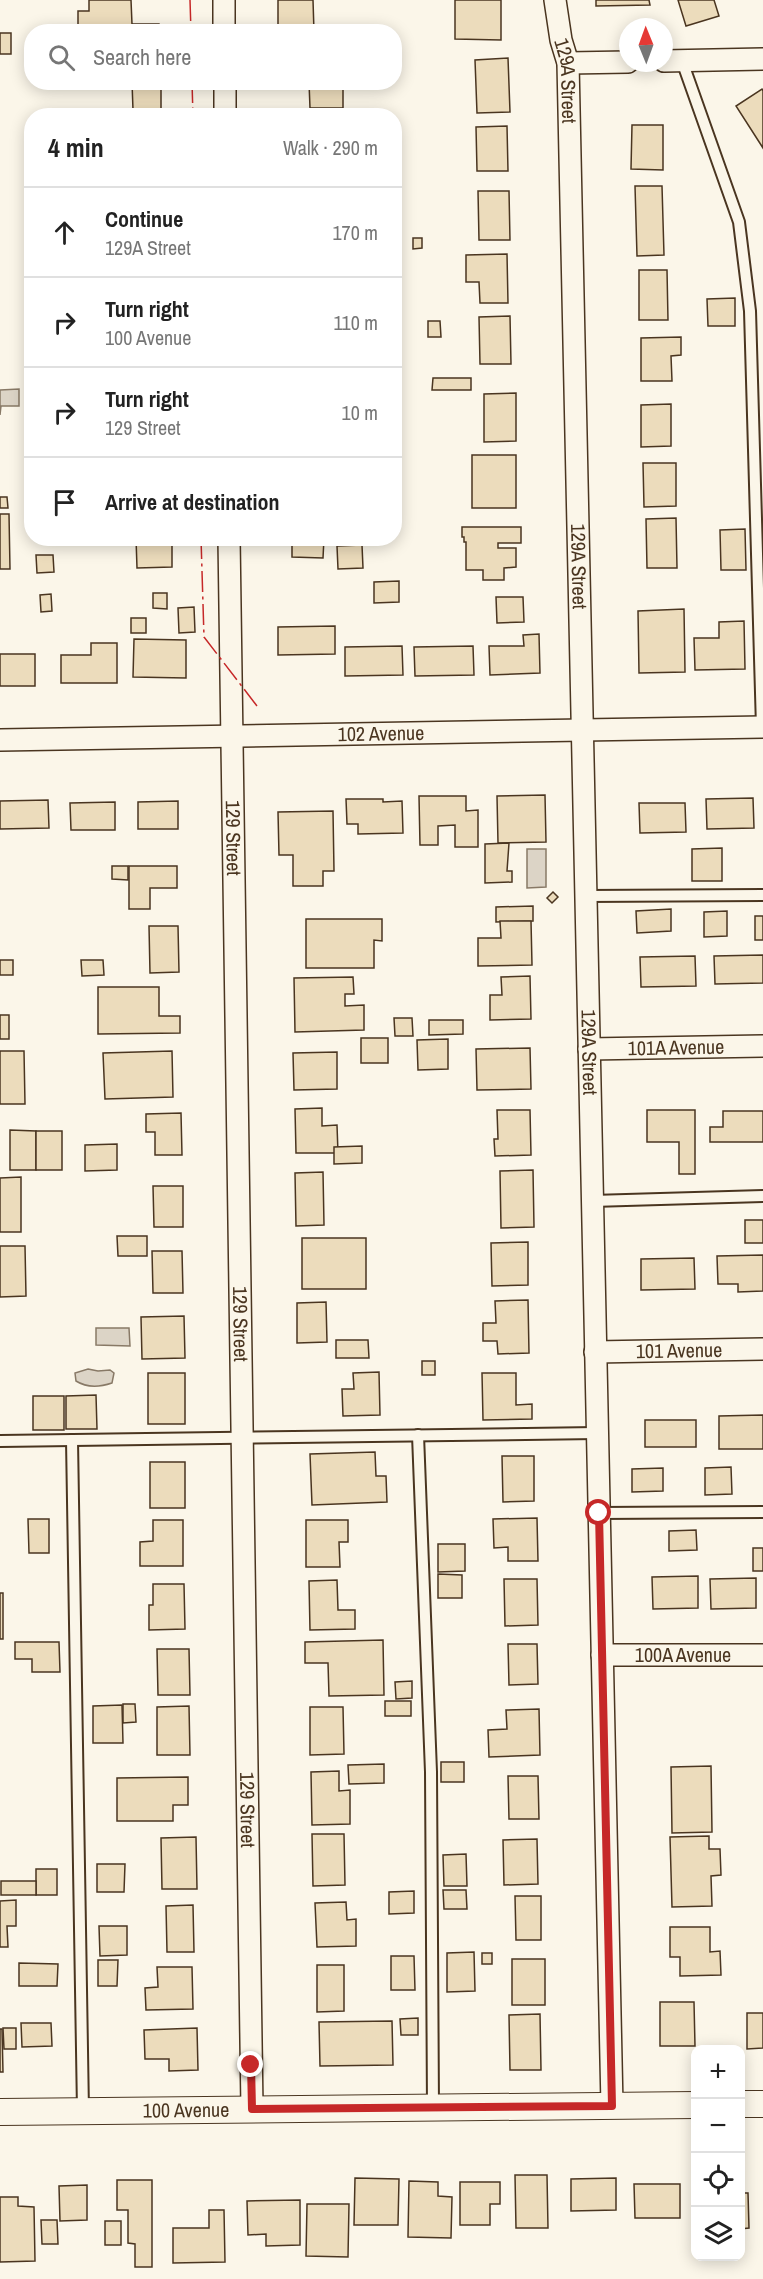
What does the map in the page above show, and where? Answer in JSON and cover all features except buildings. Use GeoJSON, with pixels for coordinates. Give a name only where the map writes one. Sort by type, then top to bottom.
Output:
{"type":"FeatureCollection","features":[{"type":"Feature","properties":{"kind":"street"},"geometry":{"type":"LineString","coordinates":[[224,0],[224,24]]}},
{"type":"Feature","properties":{"kind":"street","name":"129A Street"},"geometry":{"type":"LineString","coordinates":[[555,0],[561,40],[568,63],[612,2106]]}},
{"type":"Feature","properties":{"kind":"street"},"geometry":{"type":"LineString","coordinates":[[673,61],[763,59]]}},
{"type":"Feature","properties":{"kind":"street"},"geometry":{"type":"LineString","coordinates":[[568,63],[619,62]]}},
{"type":"Feature","properties":{"kind":"street"},"geometry":{"type":"LineString","coordinates":[[225,90],[225,108]]}},
{"type":"Feature","properties":{"kind":"street","name":"129 Street"},"geometry":{"type":"LineString","coordinates":[[229,546],[252,2109]]}},
{"type":"Feature","properties":{"kind":"street","name":"102 Avenue"},"geometry":{"type":"LineString","coordinates":[[0,740],[582,729],[763,728]]}},
{"type":"Feature","properties":{"kind":"street","name":"101A Avenue"},"geometry":{"type":"LineString","coordinates":[[589,1049],[763,1046]]}},
{"type":"Feature","properties":{"kind":"street","name":"101 Avenue"},"geometry":{"type":"LineString","coordinates":[[596,1352],[763,1349]]}},
{"type":"Feature","properties":{"kind":"street","name":"100A Avenue"},"geometry":{"type":"LineString","coordinates":[[602,1655],[763,1655]]}},
{"type":"Feature","properties":{"kind":"street"},"geometry":{"type":"LineString","coordinates":[[745,2104],[763,2104]]}},
{"type":"Feature","properties":{"kind":"street","name":"100 Avenue"},"geometry":{"type":"LineString","coordinates":[[0,2112],[691,2105]]}},
{"type":"Feature","properties":{"kind":"lane"},"geometry":{"type":"LineString","coordinates":[[673,61],[739,222],[750,311],[763,728]]}},
{"type":"Feature","properties":{"kind":"lane"},"geometry":{"type":"LineString","coordinates":[[586,896],[763,895]]}},
{"type":"Feature","properties":{"kind":"lane"},"geometry":{"type":"LineString","coordinates":[[592,1201],[763,1196]]}},
{"type":"Feature","properties":{"kind":"lane"},"geometry":{"type":"LineString","coordinates":[[0,1441],[597,1433]]}},
{"type":"Feature","properties":{"kind":"lane"},"geometry":{"type":"LineString","coordinates":[[418,1436],[431,1772],[433,2108]]}},
{"type":"Feature","properties":{"kind":"lane"},"geometry":{"type":"LineString","coordinates":[[72,1440],[83,2111]]}},
{"type":"Feature","properties":{"kind":"lane"},"geometry":{"type":"LineString","coordinates":[[599,1513],[763,1512]]}},
{"type":"Feature","properties":{"kind":"shaded area"},"geometry":{"type":"Polygon","coordinates":[[[19,389],[19,406],[1,406],[0,415],[0,390],[19,389]]]}},
{"type":"Feature","properties":{"kind":"shaded area"},"geometry":{"type":"Polygon","coordinates":[[[527,849],[546,849],[546,887],[527,888],[527,849]]]}},
{"type":"Feature","properties":{"kind":"shaded area"},"geometry":{"type":"Polygon","coordinates":[[[96,1328],[129,1328],[130,1346],[96,1345],[96,1328]]]}},
{"type":"Feature","properties":{"kind":"shaded area"},"geometry":{"type":"Polygon","coordinates":[[[88,1369],[110,1370],[114,1373],[112,1383],[94,1386],[76,1381],[75,1373],[88,1369]]]}},
{"type":"Feature","properties":{"kind":"power"},"geometry":{"type":"LineString","coordinates":[[190,0],[191,24]]}},
{"type":"Feature","properties":{"kind":"power"},"geometry":{"type":"LineString","coordinates":[[192,90],[193,108]]}},
{"type":"Feature","properties":{"kind":"power"},"geometry":{"type":"LineString","coordinates":[[201,546],[204,637],[257,706]]}},
{"type":"Feature","properties":{"kind":"route"},"geometry":{"type":"LineString","coordinates":[[251,2065],[252,2109],[612,2106],[599,1513]]}}]}
